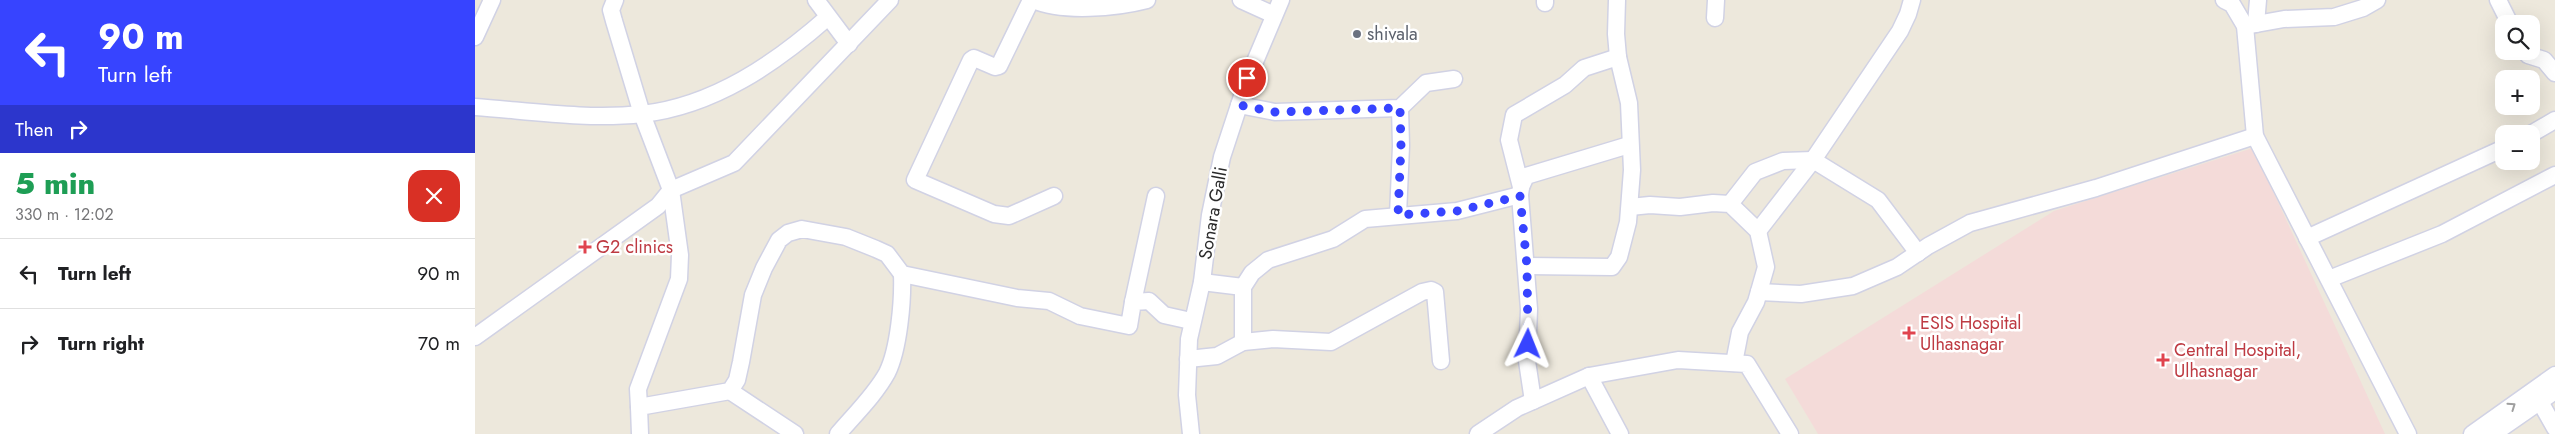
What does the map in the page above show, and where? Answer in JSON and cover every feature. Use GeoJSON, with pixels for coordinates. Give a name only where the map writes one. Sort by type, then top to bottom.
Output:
{"type":"FeatureCollection","features":[{"type":"Feature","properties":{"kind":"street"},"geometry":{"type":"LineString","coordinates":[[475,37],[492,0]]}},
{"type":"Feature","properties":{"kind":"street"},"geometry":{"type":"LineString","coordinates":[[615,0],[612,3],[613,16],[642,114],[671,190],[680,255],[679,279],[638,389],[640,434]]}},
{"type":"Feature","properties":{"kind":"street"},"geometry":{"type":"LineString","coordinates":[[816,0],[849,44]]}},
{"type":"Feature","properties":{"kind":"street"},"geometry":{"type":"LineString","coordinates":[[475,337],[658,206],[671,190],[734,163],[890,0]]}},
{"type":"Feature","properties":{"kind":"street"},"geometry":{"type":"LineString","coordinates":[[1054,196],[1009,216],[994,214],[915,180],[971,60],[974,58],[995,67],[999,66],[1032,0],[1074,7],[1123,5],[1147,0]]}},
{"type":"Feature","properties":{"kind":"street"},"geometry":{"type":"LineString","coordinates":[[1241,0],[1274,15]]}},
{"type":"Feature","properties":{"kind":"street","name":"Sonara Galli"},"geometry":{"type":"LineString","coordinates":[[1191,434],[1187,396],[1191,321],[1202,282],[1210,215],[1222,157],[1239,105],[1281,0]]}},
{"type":"Feature","properties":{"kind":"street"},"geometry":{"type":"LineString","coordinates":[[1527,266],[1612,267],[1619,257],[1630,207],[1631,170],[1629,103],[1618,57],[1617,0]]}},
{"type":"Feature","properties":{"kind":"street"},"geometry":{"type":"LineString","coordinates":[[1715,18],[1716,0]]}},
{"type":"Feature","properties":{"kind":"street"},"geometry":{"type":"LineString","coordinates":[[1757,231],[1813,160],[1900,31],[1912,0]]}},
{"type":"Feature","properties":{"kind":"street"},"geometry":{"type":"LineString","coordinates":[[2224,0],[2232,4],[2250,25]]}},
{"type":"Feature","properties":{"kind":"street"},"geometry":{"type":"LineString","coordinates":[[2258,0],[2250,25],[2255,136],[2408,434]]}},
{"type":"Feature","properties":{"kind":"street"},"geometry":{"type":"LineString","coordinates":[[2250,25],[2284,19],[2334,17],[2363,8],[2377,0]]}},
{"type":"Feature","properties":{"kind":"street"},"geometry":{"type":"LineString","coordinates":[[2498,0],[2506,15]]}},
{"type":"Feature","properties":{"kind":"street"},"geometry":{"type":"LineString","coordinates":[[475,107],[562,114],[642,114],[691,103],[719,92],[783,55],[829,17]]}},
{"type":"Feature","properties":{"kind":"street"},"geometry":{"type":"LineString","coordinates":[[1533,401],[1527,361],[1529,309],[1527,266],[1520,191],[1509,140],[1514,115],[1565,85],[1584,68],[1618,57]]}},
{"type":"Feature","properties":{"kind":"street"},"geometry":{"type":"LineString","coordinates":[[2540,59],[2544,60],[2555,73]]}},
{"type":"Feature","properties":{"kind":"street"},"geometry":{"type":"LineString","coordinates":[[1239,105],[1275,112],[1400,108],[1426,84],[1454,79]]}},
{"type":"Feature","properties":{"kind":"street"},"geometry":{"type":"LineString","coordinates":[[1398,215],[1401,146],[1400,108]]}},
{"type":"Feature","properties":{"kind":"street"},"geometry":{"type":"LineString","coordinates":[[2540,129],[2555,120]]}},
{"type":"Feature","properties":{"kind":"street"},"geometry":{"type":"LineString","coordinates":[[1759,292],[1801,294],[1853,286],[1897,267],[1970,223],[2095,188],[2255,136]]}},
{"type":"Feature","properties":{"kind":"street"},"geometry":{"type":"LineString","coordinates":[[1520,191],[1526,176],[1629,145]]}},
{"type":"Feature","properties":{"kind":"street"},"geometry":{"type":"LineString","coordinates":[[2307,238],[2495,152]]}},
{"type":"Feature","properties":{"kind":"street"},"geometry":{"type":"LineString","coordinates":[[1730,204],[1755,172],[1783,161],[1813,160],[1878,200],[1918,253]]}},
{"type":"Feature","properties":{"kind":"street"},"geometry":{"type":"LineString","coordinates":[[2329,279],[2441,234],[2555,174]]}},
{"type":"Feature","properties":{"kind":"street"},"geometry":{"type":"LineString","coordinates":[[1243,342],[1243,287],[1252,273],[1268,260],[1333,239],[1365,219],[1457,211],[1520,191]]}},
{"type":"Feature","properties":{"kind":"street"},"geometry":{"type":"LineString","coordinates":[[902,274],[1017,298],[1049,301],[1080,316],[1129,326],[1155,196]]}},
{"type":"Feature","properties":{"kind":"street"},"geometry":{"type":"LineString","coordinates":[[1630,207],[1650,205],[1680,207],[1713,203],[1730,204],[1757,231],[1766,267],[1759,292],[1740,332],[1734,363]]}},
{"type":"Feature","properties":{"kind":"street"},"geometry":{"type":"LineString","coordinates":[[730,391],[737,380],[753,295],[773,250],[788,233],[802,229],[846,237],[887,254],[902,274],[903,302],[888,368],[876,388],[838,434]]}},
{"type":"Feature","properties":{"kind":"street"},"geometry":{"type":"LineString","coordinates":[[1202,282],[1243,287]]}},
{"type":"Feature","properties":{"kind":"street"},"geometry":{"type":"LineString","coordinates":[[1188,359],[1217,356],[1243,342],[1273,339],[1331,342],[1422,292],[1431,290],[1435,292],[1441,361]]}},
{"type":"Feature","properties":{"kind":"street"},"geometry":{"type":"LineString","coordinates":[[1133,302],[1149,301],[1164,315],[1191,321]]}},
{"type":"Feature","properties":{"kind":"street"},"geometry":{"type":"LineString","coordinates":[[1478,434],[1517,408],[1589,376],[1678,360],[1747,364],[1790,434]]}},
{"type":"Feature","properties":{"kind":"street"},"geometry":{"type":"LineString","coordinates":[[2493,434],[2537,396],[2555,375]]}},
{"type":"Feature","properties":{"kind":"street"},"geometry":{"type":"LineString","coordinates":[[1589,376],[1620,434]]}},
{"type":"Feature","properties":{"kind":"street"},"geometry":{"type":"LineString","coordinates":[[639,407],[730,391],[795,434]]}},
{"type":"Feature","properties":{"kind":"street"},"geometry":{"type":"LineString","coordinates":[[2472,434],[2537,396],[2555,391]]}},
{"type":"Feature","properties":{"kind":"street"},"geometry":{"type":"LineString","coordinates":[[2537,396],[2555,428]]}},
{"type":"Feature","properties":{"kind":"shaded area","name":"Central Hospital, Ulhasnagar"},"geometry":{"type":"Polygon","coordinates":[[[2253,148],[2385,434],[1818,434],[1785,379],[2054,211],[2253,148]]]}},
{"type":"Feature","properties":{"kind":"place","name":"shivala"},"geometry":{"type":"Point","coordinates":[1357,34]}},
{"type":"Feature","properties":{"kind":"place","name":"G2 clinics"},"geometry":{"type":"Point","coordinates":[585,247]}},
{"type":"Feature","properties":{"kind":"place","name":"ESIS Hospital Ulhasnagar"},"geometry":{"type":"Point","coordinates":[1909,333]}},
{"type":"Feature","properties":{"kind":"place","name":"Central Hospital, Ulhasnagar"},"geometry":{"type":"Point","coordinates":[2163,360]}},
{"type":"Feature","properties":{"kind":"route"},"geometry":{"type":"LineString","coordinates":[[1247,78],[1239,105],[1275,112],[1400,108],[1401,146],[1398,215],[1457,211],[1520,196],[1527,266],[1528,344]]}}]}
